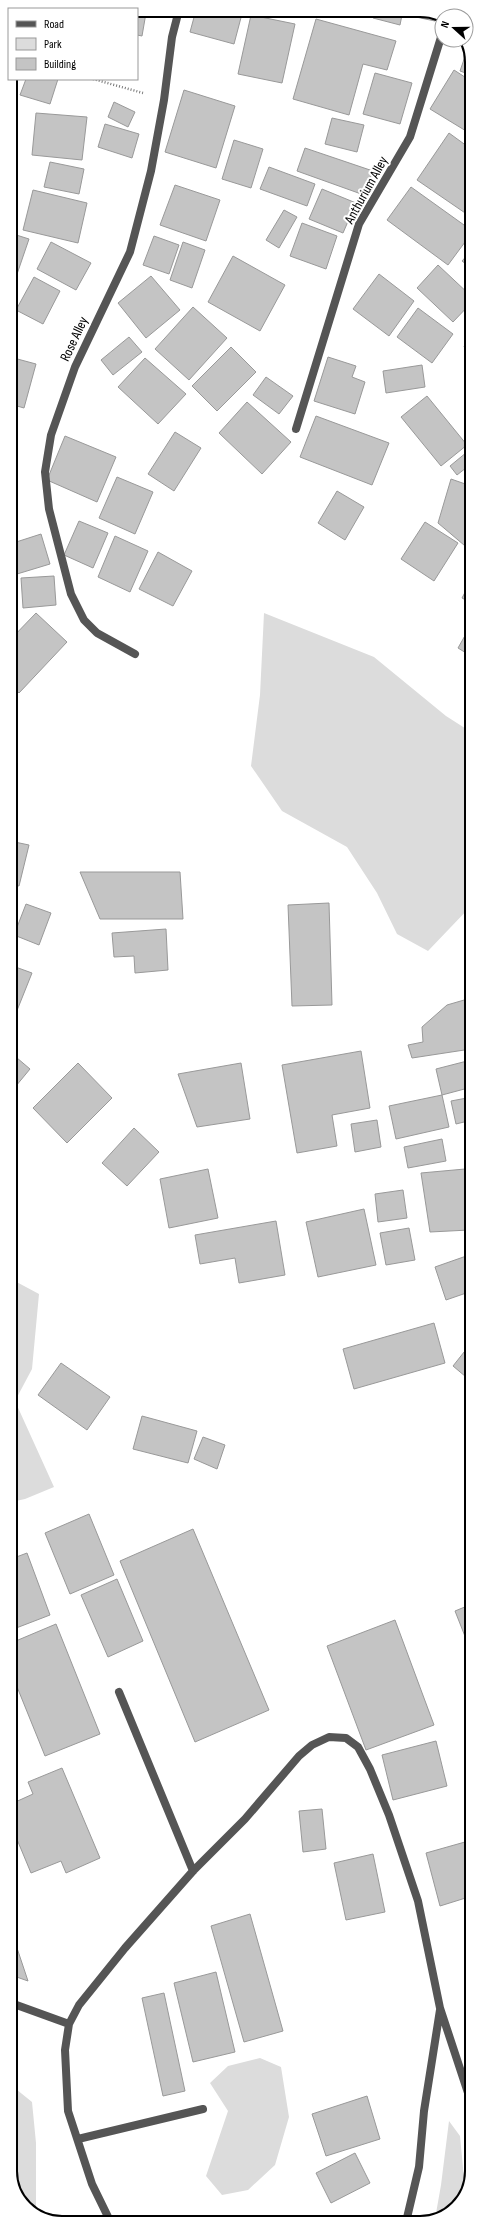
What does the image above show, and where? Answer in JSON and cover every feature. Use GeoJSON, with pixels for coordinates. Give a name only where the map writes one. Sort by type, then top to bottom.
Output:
{"type":"FeatureCollection","features":[{"type":"Feature","properties":{"kind":"street","name":"Rose Alley"},"geometry":{"type":"LineString","coordinates":[[135,654],[97,633],[84,620],[71,594],[49,509],[45,472],[51,435],[75,367],[130,252],[151,171],[164,100],[172,37],[177,17]]}},
{"type":"Feature","properties":{"kind":"street","name":"Anthurium Alley"},"geometry":{"type":"LineString","coordinates":[[296,429],[359,224],[410,137],[438,48]]}},
{"type":"Feature","properties":{"kind":"street"},"geometry":{"type":"LineString","coordinates":[[119,1692],[193,1871]]}},
{"type":"Feature","properties":{"kind":"street"},"geometry":{"type":"LineString","coordinates":[[108,2216],[92,2184],[68,2111],[65,2050],[68,2024],[79,2005],[125,1948],[193,1871],[246,1818],[299,1756],[312,1745],[329,1737],[346,1738],[358,1747],[370,1769],[389,1815],[418,1901],[440,2008],[465,2083]]}},
{"type":"Feature","properties":{"kind":"street"},"geometry":{"type":"LineString","coordinates":[[17,2006],[68,2024]]}},
{"type":"Feature","properties":{"kind":"street"},"geometry":{"type":"LineString","coordinates":[[407,2216],[419,2167],[424,2111],[440,2008]]}},
{"type":"Feature","properties":{"kind":"street"},"geometry":{"type":"LineString","coordinates":[[78,2139],[204,2109]]}},
{"type":"Feature","properties":{"kind":"path"},"geometry":{"type":"LineString","coordinates":[[96,80],[164,100]]}},
{"type":"Feature","properties":{"kind":"green space"},"geometry":{"type":"Polygon","coordinates":[[[264,613],[374,657],[446,716],[465,728],[465,912],[428,951],[397,934],[377,893],[347,847],[282,811],[251,766],[260,695],[264,613]]]}},
{"type":"Feature","properties":{"kind":"green space"},"geometry":{"type":"Polygon","coordinates":[[[17,1282],[39,1294],[32,1369],[17,1397],[17,1282]]]}},
{"type":"Feature","properties":{"kind":"green space"},"geometry":{"type":"Polygon","coordinates":[[[17,1405],[54,1487],[17,1501],[17,1405]]]}},
{"type":"Feature","properties":{"kind":"green space"},"geometry":{"type":"Polygon","coordinates":[[[260,2058],[281,2067],[289,2117],[275,2165],[248,2190],[222,2195],[206,2176],[228,2111],[210,2083],[228,2066],[260,2058]]]}},
{"type":"Feature","properties":{"kind":"green space"},"geometry":{"type":"Polygon","coordinates":[[[17,2090],[32,2102],[36,2143],[36,2207],[28,2201],[23,2194],[18,2180],[17,2090]]]}},
{"type":"Feature","properties":{"kind":"green space"},"geometry":{"type":"Polygon","coordinates":[[[449,2121],[460,2136],[464,2180],[463,2186],[454,2201],[436,2214],[449,2121]]]}},
{"type":"Feature","properties":{"kind":"building"},"geometry":{"type":"Polygon","coordinates":[[[138,17],[145,17],[142,36],[138,35],[138,17]]]}},
{"type":"Feature","properties":{"kind":"building"},"geometry":{"type":"Polygon","coordinates":[[[194,17],[241,17],[234,44],[190,32],[194,17]]]}},
{"type":"Feature","properties":{"kind":"building"},"geometry":{"type":"Polygon","coordinates":[[[251,17],[261,17],[295,24],[282,83],[238,74],[251,17]]]}},
{"type":"Feature","properties":{"kind":"building"},"geometry":{"type":"Polygon","coordinates":[[[373,17],[402,17],[400,25],[373,17]]]}},
{"type":"Feature","properties":{"kind":"building"},"geometry":{"type":"Polygon","coordinates":[[[416,17],[423,17],[434,21],[416,17]]]}},
{"type":"Feature","properties":{"kind":"building"},"geometry":{"type":"Polygon","coordinates":[[[316,19],[396,41],[387,70],[363,64],[349,115],[293,99],[316,19]]]}},
{"type":"Feature","properties":{"kind":"building"},"geometry":{"type":"Polygon","coordinates":[[[465,58],[465,62],[465,73],[460,71],[465,58]]]}},
{"type":"Feature","properties":{"kind":"building"},"geometry":{"type":"Polygon","coordinates":[[[454,70],[465,77],[465,130],[430,109],[454,70]]]}},
{"type":"Feature","properties":{"kind":"building"},"geometry":{"type":"Polygon","coordinates":[[[375,73],[412,83],[400,124],[363,114],[375,73]]]}},
{"type":"Feature","properties":{"kind":"building"},"geometry":{"type":"Polygon","coordinates":[[[26,80],[58,80],[50,104],[20,95],[26,80]]]}},
{"type":"Feature","properties":{"kind":"building"},"geometry":{"type":"Polygon","coordinates":[[[184,90],[235,106],[216,168],[165,152],[184,90]]]}},
{"type":"Feature","properties":{"kind":"building"},"geometry":{"type":"Polygon","coordinates":[[[114,102],[135,112],[128,127],[108,117],[114,102]]]}},
{"type":"Feature","properties":{"kind":"building"},"geometry":{"type":"Polygon","coordinates":[[[36,113],[87,117],[82,160],[32,155],[36,113]]]}},
{"type":"Feature","properties":{"kind":"building"},"geometry":{"type":"Polygon","coordinates":[[[332,118],[364,125],[357,152],[325,144],[332,118]]]}},
{"type":"Feature","properties":{"kind":"building"},"geometry":{"type":"Polygon","coordinates":[[[105,124],[139,134],[132,158],[98,147],[105,124]]]}},
{"type":"Feature","properties":{"kind":"building"},"geometry":{"type":"Polygon","coordinates":[[[449,133],[465,145],[465,213],[417,180],[449,133]]]}},
{"type":"Feature","properties":{"kind":"building"},"geometry":{"type":"Polygon","coordinates":[[[234,140],[263,149],[251,188],[222,179],[234,140]]]}},
{"type":"Feature","properties":{"kind":"building"},"geometry":{"type":"Polygon","coordinates":[[[305,148],[373,171],[364,195],[297,171],[305,148]]]}},
{"type":"Feature","properties":{"kind":"building"},"geometry":{"type":"Polygon","coordinates":[[[50,162],[84,169],[79,194],[44,187],[50,162]]]}},
{"type":"Feature","properties":{"kind":"building"},"geometry":{"type":"Polygon","coordinates":[[[269,167],[315,184],[307,206],[260,189],[269,167]]]}},
{"type":"Feature","properties":{"kind":"building"},"geometry":{"type":"Polygon","coordinates":[[[175,185],[220,200],[206,241],[160,225],[175,185]]]}},
{"type":"Feature","properties":{"kind":"building"},"geometry":{"type":"Polygon","coordinates":[[[411,187],[465,226],[465,242],[448,265],[387,220],[411,187]]]}},
{"type":"Feature","properties":{"kind":"building"},"geometry":{"type":"Polygon","coordinates":[[[322,189],[356,203],[343,233],[309,219],[322,189]]]}},
{"type":"Feature","properties":{"kind":"building"},"geometry":{"type":"Polygon","coordinates":[[[33,190],[87,203],[78,243],[23,230],[33,190]]]}},
{"type":"Feature","properties":{"kind":"building"},"geometry":{"type":"Polygon","coordinates":[[[284,210],[297,217],[279,248],[266,240],[284,210]]]}},
{"type":"Feature","properties":{"kind":"building"},"geometry":{"type":"Polygon","coordinates":[[[302,223],[337,236],[326,269],[290,256],[302,223]]]}},
{"type":"Feature","properties":{"kind":"building"},"geometry":{"type":"Polygon","coordinates":[[[17,235],[29,239],[17,274],[17,235]]]}},
{"type":"Feature","properties":{"kind":"building"},"geometry":{"type":"Polygon","coordinates":[[[154,236],[179,245],[169,274],[143,265],[154,236]]]}},
{"type":"Feature","properties":{"kind":"building"},"geometry":{"type":"Polygon","coordinates":[[[51,242],[91,263],[76,290],[37,269],[51,242]]]}},
{"type":"Feature","properties":{"kind":"building"},"geometry":{"type":"Polygon","coordinates":[[[183,242],[205,250],[192,288],[170,280],[183,242]]]}},
{"type":"Feature","properties":{"kind":"building"},"geometry":{"type":"Polygon","coordinates":[[[233,256],[285,285],[260,331],[208,302],[233,256]]]}},
{"type":"Feature","properties":{"kind":"building"},"geometry":{"type":"Polygon","coordinates":[[[438,265],[465,290],[465,309],[453,322],[417,288],[438,265]]]}},
{"type":"Feature","properties":{"kind":"building"},"geometry":{"type":"Polygon","coordinates":[[[379,274],[414,301],[389,336],[353,309],[379,274]]]}},
{"type":"Feature","properties":{"kind":"building"},"geometry":{"type":"Polygon","coordinates":[[[151,276],[180,310],[146,338],[118,303],[151,276]]]}},
{"type":"Feature","properties":{"kind":"building"},"geometry":{"type":"Polygon","coordinates":[[[34,277],[60,291],[43,324],[17,311],[34,277]]]}},
{"type":"Feature","properties":{"kind":"building"},"geometry":{"type":"Polygon","coordinates":[[[193,307],[227,338],[189,380],[155,349],[193,307]]]}},
{"type":"Feature","properties":{"kind":"building"},"geometry":{"type":"Polygon","coordinates":[[[418,308],[453,334],[432,363],[397,337],[418,308]]]}},
{"type":"Feature","properties":{"kind":"building"},"geometry":{"type":"Polygon","coordinates":[[[129,337],[142,352],[113,375],[101,360],[129,337]]]}},
{"type":"Feature","properties":{"kind":"building"},"geometry":{"type":"Polygon","coordinates":[[[231,347],[256,372],[217,411],[192,386],[231,347]]]}},
{"type":"Feature","properties":{"kind":"building"},"geometry":{"type":"Polygon","coordinates":[[[328,357],[356,366],[352,377],[365,382],[355,414],[314,401],[328,357]]]}},
{"type":"Feature","properties":{"kind":"building"},"geometry":{"type":"Polygon","coordinates":[[[145,358],[186,394],[158,424],[118,387],[145,358]]]}},
{"type":"Feature","properties":{"kind":"building"},"geometry":{"type":"Polygon","coordinates":[[[17,359],[36,364],[24,408],[17,406],[17,359]]]}},
{"type":"Feature","properties":{"kind":"building"},"geometry":{"type":"Polygon","coordinates":[[[422,365],[425,387],[386,393],[383,371],[422,365]]]}},
{"type":"Feature","properties":{"kind":"building"},"geometry":{"type":"Polygon","coordinates":[[[266,377],[293,396],[279,414],[253,395],[266,377]]]}},
{"type":"Feature","properties":{"kind":"building"},"geometry":{"type":"Polygon","coordinates":[[[427,396],[465,443],[465,447],[441,466],[401,417],[427,396]]]}},
{"type":"Feature","properties":{"kind":"building"},"geometry":{"type":"Polygon","coordinates":[[[247,402],[291,442],[262,474],[219,433],[247,402]]]}},
{"type":"Feature","properties":{"kind":"building"},"geometry":{"type":"Polygon","coordinates":[[[316,416],[389,443],[372,485],[300,457],[316,416]]]}},
{"type":"Feature","properties":{"kind":"building"},"geometry":{"type":"Polygon","coordinates":[[[175,432],[201,448],[174,491],[148,474],[175,432]]]}},
{"type":"Feature","properties":{"kind":"building"},"geometry":{"type":"Polygon","coordinates":[[[65,436],[116,457],[97,502],[47,480],[65,436]]]}},
{"type":"Feature","properties":{"kind":"building"},"geometry":{"type":"Polygon","coordinates":[[[465,454],[465,469],[457,475],[450,466],[465,454]]]}},
{"type":"Feature","properties":{"kind":"building"},"geometry":{"type":"Polygon","coordinates":[[[117,477],[153,492],[135,534],[99,518],[117,477]]]}},
{"type":"Feature","properties":{"kind":"building"},"geometry":{"type":"Polygon","coordinates":[[[451,479],[465,484],[465,546],[438,523],[451,479]]]}},
{"type":"Feature","properties":{"kind":"building"},"geometry":{"type":"Polygon","coordinates":[[[337,491],[364,507],[345,540],[318,523],[337,491]]]}},
{"type":"Feature","properties":{"kind":"building"},"geometry":{"type":"Polygon","coordinates":[[[79,521],[108,533],[93,568],[64,555],[79,521]]]}},
{"type":"Feature","properties":{"kind":"building"},"geometry":{"type":"Polygon","coordinates":[[[425,522],[458,543],[434,581],[401,559],[425,522]]]}},
{"type":"Feature","properties":{"kind":"building"},"geometry":{"type":"Polygon","coordinates":[[[41,534],[50,564],[17,574],[17,542],[41,534]]]}},
{"type":"Feature","properties":{"kind":"building"},"geometry":{"type":"Polygon","coordinates":[[[115,536],[148,551],[130,592],[98,577],[115,536]]]}},
{"type":"Feature","properties":{"kind":"building"},"geometry":{"type":"Polygon","coordinates":[[[158,552],[192,571],[173,606],[139,589],[158,552]]]}},
{"type":"Feature","properties":{"kind":"building"},"geometry":{"type":"Polygon","coordinates":[[[54,576],[56,605],[23,608],[21,578],[54,576]]]}},
{"type":"Feature","properties":{"kind":"building"},"geometry":{"type":"Polygon","coordinates":[[[465,592],[465,600],[462,598],[465,592]]]}},
{"type":"Feature","properties":{"kind":"building"},"geometry":{"type":"Polygon","coordinates":[[[36,613],[67,642],[19,693],[17,691],[17,633],[36,613]]]}},
{"type":"Feature","properties":{"kind":"building"},"geometry":{"type":"Polygon","coordinates":[[[465,636],[465,652],[458,648],[465,636]]]}},
{"type":"Feature","properties":{"kind":"building"},"geometry":{"type":"Polygon","coordinates":[[[17,842],[29,845],[19,886],[17,886],[17,842]]]}},
{"type":"Feature","properties":{"kind":"building"},"geometry":{"type":"Polygon","coordinates":[[[80,872],[180,872],[183,919],[100,919],[80,872]]]}},
{"type":"Feature","properties":{"kind":"building"},"geometry":{"type":"Polygon","coordinates":[[[329,903],[332,1005],[292,1006],[288,905],[329,903]]]}},
{"type":"Feature","properties":{"kind":"building"},"geometry":{"type":"Polygon","coordinates":[[[26,904],[51,913],[39,945],[17,936],[17,927],[26,904]]]}},
{"type":"Feature","properties":{"kind":"building"},"geometry":{"type":"Polygon","coordinates":[[[166,929],[168,970],[135,973],[134,956],[114,957],[112,933],[166,929]]]}},
{"type":"Feature","properties":{"kind":"building"},"geometry":{"type":"Polygon","coordinates":[[[17,968],[32,973],[17,1010],[17,968]]]}},
{"type":"Feature","properties":{"kind":"building"},"geometry":{"type":"Polygon","coordinates":[[[465,1000],[465,1050],[412,1058],[408,1045],[423,1042],[422,1027],[447,1005],[465,1000]]]}},
{"type":"Feature","properties":{"kind":"building"},"geometry":{"type":"Polygon","coordinates":[[[361,1051],[370,1108],[332,1115],[337,1146],[297,1153],[282,1065],[361,1051]]]}},
{"type":"Feature","properties":{"kind":"building"},"geometry":{"type":"Polygon","coordinates":[[[17,1058],[30,1069],[17,1085],[17,1058]]]}},
{"type":"Feature","properties":{"kind":"building"},"geometry":{"type":"Polygon","coordinates":[[[465,1062],[465,1089],[442,1095],[436,1069],[465,1062]]]}},
{"type":"Feature","properties":{"kind":"building"},"geometry":{"type":"Polygon","coordinates":[[[78,1063],[112,1098],[67,1143],[33,1108],[78,1063]]]}},
{"type":"Feature","properties":{"kind":"building"},"geometry":{"type":"Polygon","coordinates":[[[241,1063],[250,1119],[197,1127],[178,1074],[241,1063]]]}},
{"type":"Feature","properties":{"kind":"building"},"geometry":{"type":"Polygon","coordinates":[[[442,1095],[449,1127],[396,1139],[389,1106],[442,1095]]]}},
{"type":"Feature","properties":{"kind":"building"},"geometry":{"type":"Polygon","coordinates":[[[465,1098],[465,1122],[456,1124],[451,1101],[465,1098]]]}},
{"type":"Feature","properties":{"kind":"building"},"geometry":{"type":"Polygon","coordinates":[[[377,1120],[381,1147],[355,1152],[351,1124],[377,1120]]]}},
{"type":"Feature","properties":{"kind":"building"},"geometry":{"type":"Polygon","coordinates":[[[134,1128],[159,1152],[127,1186],[102,1163],[134,1128]]]}},
{"type":"Feature","properties":{"kind":"building"},"geometry":{"type":"Polygon","coordinates":[[[442,1139],[446,1161],[408,1168],[404,1147],[442,1139]]]}},
{"type":"Feature","properties":{"kind":"building"},"geometry":{"type":"Polygon","coordinates":[[[208,1169],[218,1218],[169,1228],[160,1179],[208,1169]]]}},
{"type":"Feature","properties":{"kind":"building"},"geometry":{"type":"Polygon","coordinates":[[[465,1169],[465,1230],[430,1232],[421,1173],[465,1169]]]}},
{"type":"Feature","properties":{"kind":"building"},"geometry":{"type":"Polygon","coordinates":[[[403,1190],[407,1218],[378,1222],[375,1194],[403,1190]]]}},
{"type":"Feature","properties":{"kind":"building"},"geometry":{"type":"Polygon","coordinates":[[[364,1209],[376,1265],[318,1277],[306,1222],[364,1209]]]}},
{"type":"Feature","properties":{"kind":"building"},"geometry":{"type":"Polygon","coordinates":[[[276,1221],[285,1275],[239,1283],[235,1258],[200,1264],[195,1235],[276,1221]]]}},
{"type":"Feature","properties":{"kind":"building"},"geometry":{"type":"Polygon","coordinates":[[[409,1228],[415,1260],[386,1265],[380,1233],[409,1228]]]}},
{"type":"Feature","properties":{"kind":"building"},"geometry":{"type":"Polygon","coordinates":[[[465,1256],[465,1293],[446,1300],[435,1267],[465,1256]]]}},
{"type":"Feature","properties":{"kind":"building"},"geometry":{"type":"Polygon","coordinates":[[[434,1323],[445,1363],[354,1389],[343,1349],[434,1323]]]}},
{"type":"Feature","properties":{"kind":"building"},"geometry":{"type":"Polygon","coordinates":[[[465,1351],[465,1376],[453,1366],[465,1351]]]}},
{"type":"Feature","properties":{"kind":"building"},"geometry":{"type":"Polygon","coordinates":[[[61,1363],[110,1397],[87,1430],[38,1395],[61,1363]]]}},
{"type":"Feature","properties":{"kind":"building"},"geometry":{"type":"Polygon","coordinates":[[[142,1416],[197,1431],[188,1463],[133,1449],[142,1416]]]}},
{"type":"Feature","properties":{"kind":"building"},"geometry":{"type":"Polygon","coordinates":[[[203,1437],[225,1445],[217,1469],[194,1459],[203,1437]]]}},
{"type":"Feature","properties":{"kind":"building"},"geometry":{"type":"Polygon","coordinates":[[[89,1514],[114,1575],[70,1594],[45,1533],[89,1514]]]}},
{"type":"Feature","properties":{"kind":"building"},"geometry":{"type":"Polygon","coordinates":[[[193,1529],[269,1710],[195,1742],[120,1561],[193,1529]]]}},
{"type":"Feature","properties":{"kind":"building"},"geometry":{"type":"Polygon","coordinates":[[[27,1553],[50,1615],[17,1628],[17,1557],[27,1553]]]}},
{"type":"Feature","properties":{"kind":"building"},"geometry":{"type":"Polygon","coordinates":[[[117,1579],[143,1641],[108,1657],[81,1595],[117,1579]]]}},
{"type":"Feature","properties":{"kind":"building"},"geometry":{"type":"Polygon","coordinates":[[[465,1607],[465,1636],[455,1611],[465,1607]]]}},
{"type":"Feature","properties":{"kind":"building"},"geometry":{"type":"Polygon","coordinates":[[[395,1620],[434,1725],[366,1750],[327,1646],[395,1620]]]}},
{"type":"Feature","properties":{"kind":"building"},"geometry":{"type":"Polygon","coordinates":[[[56,1624],[100,1734],[45,1756],[17,1687],[17,1640],[56,1624]]]}},
{"type":"Feature","properties":{"kind":"building"},"geometry":{"type":"Polygon","coordinates":[[[436,1741],[447,1786],[393,1800],[382,1755],[436,1741]]]}},
{"type":"Feature","properties":{"kind":"building"},"geometry":{"type":"Polygon","coordinates":[[[62,1768],[100,1858],[66,1873],[61,1861],[31,1873],[17,1839],[17,1801],[33,1794],[28,1782],[62,1768]]]}},
{"type":"Feature","properties":{"kind":"building"},"geometry":{"type":"Polygon","coordinates":[[[322,1809],[326,1849],[303,1852],[299,1811],[322,1809]]]}},
{"type":"Feature","properties":{"kind":"building"},"geometry":{"type":"Polygon","coordinates":[[[465,1842],[465,1898],[440,1906],[426,1853],[465,1842]]]}},
{"type":"Feature","properties":{"kind":"building"},"geometry":{"type":"Polygon","coordinates":[[[373,1854],[385,1912],[346,1920],[334,1863],[373,1854]]]}},
{"type":"Feature","properties":{"kind":"building"},"geometry":{"type":"Polygon","coordinates":[[[250,1914],[283,2031],[244,2042],[211,1926],[250,1914]]]}},
{"type":"Feature","properties":{"kind":"building"},"geometry":{"type":"Polygon","coordinates":[[[17,1948],[28,1981],[17,1977],[17,1948]]]}},
{"type":"Feature","properties":{"kind":"building"},"geometry":{"type":"Polygon","coordinates":[[[216,1972],[235,2052],[193,2062],[174,1983],[216,1972]]]}},
{"type":"Feature","properties":{"kind":"building"},"geometry":{"type":"Polygon","coordinates":[[[164,1993],[185,2091],[163,2096],[142,1998],[164,1993]]]}},
{"type":"Feature","properties":{"kind":"building"},"geometry":{"type":"Polygon","coordinates":[[[367,2096],[380,2139],[326,2156],[312,2114],[367,2096]]]}},
{"type":"Feature","properties":{"kind":"building"},"geometry":{"type":"Polygon","coordinates":[[[355,2153],[370,2183],[331,2203],[316,2173],[355,2153]]]}}]}
